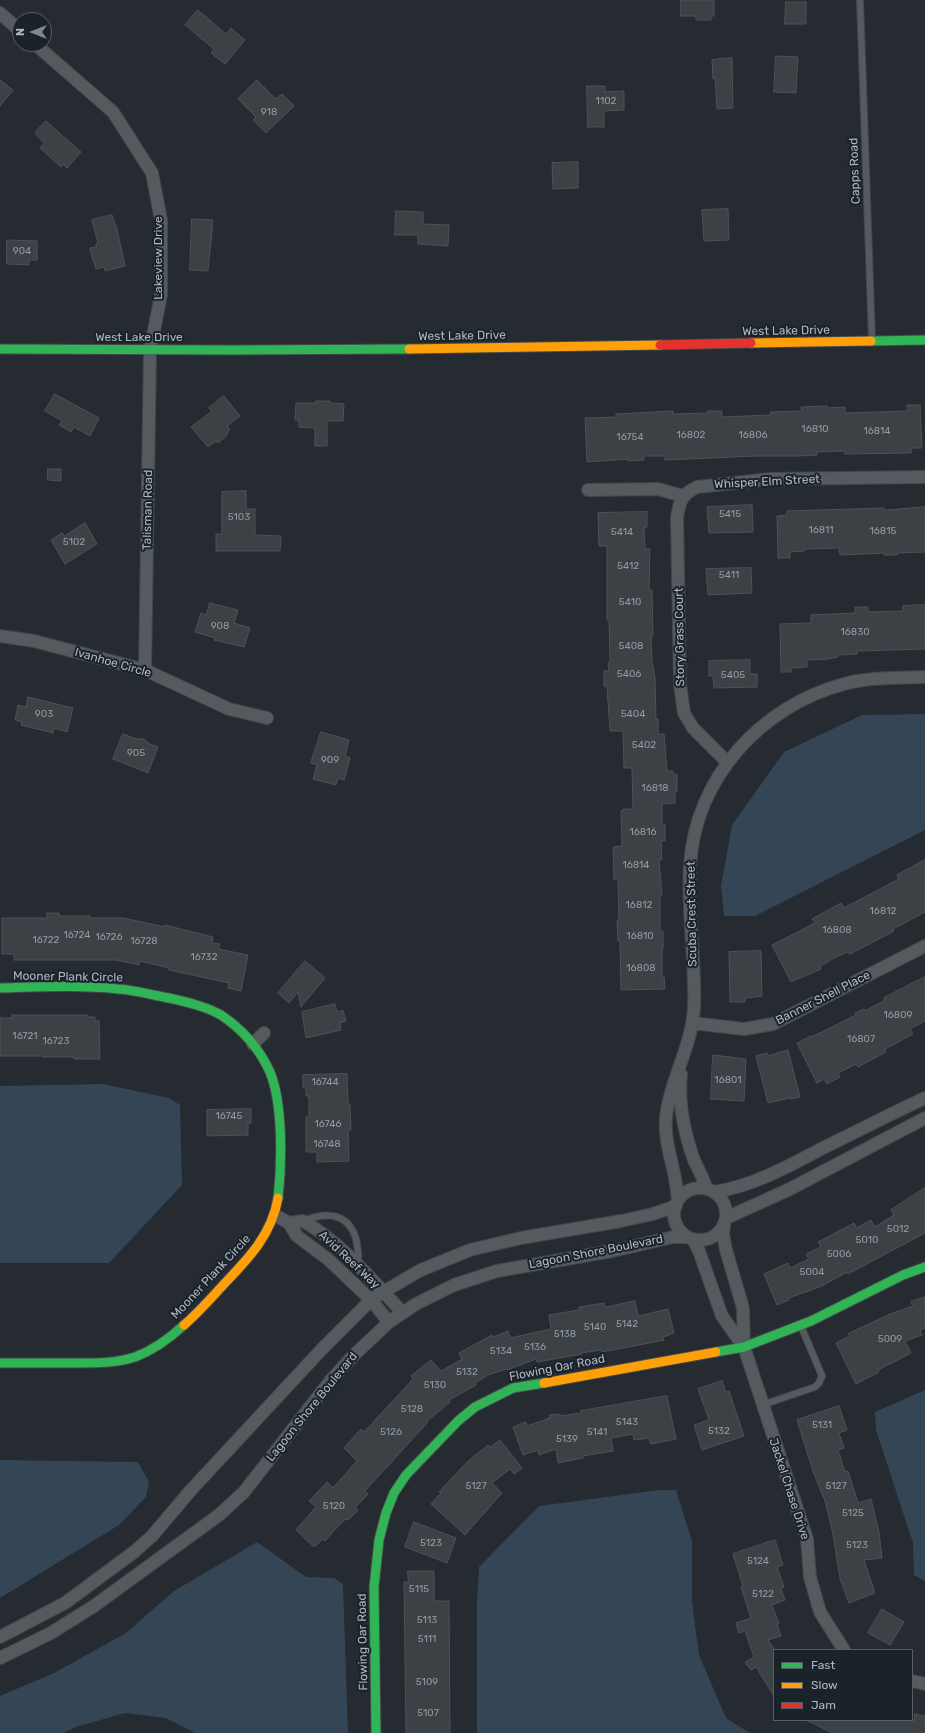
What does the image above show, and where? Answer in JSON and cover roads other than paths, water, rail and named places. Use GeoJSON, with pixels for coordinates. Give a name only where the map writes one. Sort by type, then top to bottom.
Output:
{"type":"FeatureCollection","features":[{"type":"Feature","properties":{"kind":"street"},"geometry":{"type":"LineString","coordinates":[[0,13],[12,24]]}},
{"type":"Feature","properties":{"kind":"street","name":"Lakeview Drive"},"geometry":{"type":"LineString","coordinates":[[44,52],[114,112],[152,173],[161,220],[161,295],[150,351]]}},
{"type":"Feature","properties":{"kind":"street","name":"West Lake Drive"},"geometry":{"type":"LineString","coordinates":[[0,349],[150,351],[382,349],[925,340]]}},
{"type":"Feature","properties":{"kind":"street","name":"Talisman Road"},"geometry":{"type":"LineString","coordinates":[[145,670],[150,351]]}},
{"type":"Feature","properties":{"kind":"street","name":"Whisper Elm Street"},"geometry":{"type":"LineString","coordinates":[[683,496],[697,487],[770,479],[925,477]]}},
{"type":"Feature","properties":{"kind":"street"},"geometry":{"type":"LineString","coordinates":[[588,490],[658,489],[683,496]]}},
{"type":"Feature","properties":{"kind":"street","name":"Story Grass Court"},"geometry":{"type":"LineString","coordinates":[[683,496],[680,500],[678,518],[680,684],[684,713],[693,728],[727,762]]}},
{"type":"Feature","properties":{"kind":"street","name":"Ivanhoe Circle"},"geometry":{"type":"LineString","coordinates":[[0,636],[34,641],[145,670],[229,709],[267,718]]}},
{"type":"Feature","properties":{"kind":"street","name":"Scuba Crest Street"},"geometry":{"type":"LineString","coordinates":[[677,1203],[666,1144],[665,1123],[670,1096],[692,1023],[694,996],[689,885],[692,844],[703,806],[710,790],[727,762],[767,721],[794,703],[812,694],[845,683],[862,680],[925,677]]}},
{"type":"Feature","properties":{"kind":"street","name":"Banner Shell Place"},"geometry":{"type":"LineString","coordinates":[[692,1023],[744,1029],[773,1024],[925,946]]}},
{"type":"Feature","properties":{"kind":"street","name":"Mooner Plank Circle"},"geometry":{"type":"LineString","coordinates":[[0,988],[110,988],[182,1001],[209,1009],[220,1015],[243,1032],[253,1044],[269,1070],[278,1099],[280,1171],[279,1190],[275,1214],[269,1228],[252,1255],[190,1321],[157,1346],[138,1356],[116,1361],[0,1363]]}},
{"type":"Feature","properties":{"kind":"street"},"geometry":{"type":"LineString","coordinates":[[253,1044],[264,1033]]}},
{"type":"Feature","properties":{"kind":"street","name":"Scuba Crest Street"},"geometry":{"type":"LineString","coordinates":[[683,1057],[680,1093],[683,1121],[694,1160],[710,1190]]}},
{"type":"Feature","properties":{"kind":"street"},"geometry":{"type":"LineString","coordinates":[[0,1637],[88,1587],[134,1552],[152,1536],[191,1490],[317,1354],[371,1300],[383,1292],[421,1270],[470,1250],[521,1238],[653,1214],[677,1203],[684,1194],[690,1190],[698,1188],[710,1190],[734,1189],[777,1172],[888,1115],[925,1098]]}},
{"type":"Feature","properties":{"kind":"street"},"geometry":{"type":"LineString","coordinates":[[677,1203],[675,1220],[677,1226],[690,1238],[700,1240],[714,1236],[725,1222],[925,1118]]}},
{"type":"Feature","properties":{"kind":"street"},"geometry":{"type":"LineString","coordinates":[[710,1190],[724,1203],[725,1222]]}},
{"type":"Feature","properties":{"kind":"street","name":"Avid Reef Way"},"geometry":{"type":"LineString","coordinates":[[275,1214],[289,1222],[296,1236],[329,1260],[371,1300],[389,1322]]}},
{"type":"Feature","properties":{"kind":"street"},"geometry":{"type":"LineString","coordinates":[[289,1222],[303,1221]]}},
{"type":"Feature","properties":{"kind":"street","name":"Avid Reef Way"},"geometry":{"type":"LineString","coordinates":[[303,1221],[322,1233],[402,1312]]}},
{"type":"Feature","properties":{"kind":"street","name":"Jackel Chase Drive"},"geometry":{"type":"LineString","coordinates":[[725,1222],[723,1234],[726,1250],[743,1308],[744,1348],[807,1539],[810,1577],[820,1612],[843,1649]]}},
{"type":"Feature","properties":{"kind":"street","name":"Lagoon Shore Boulevard"},"geometry":{"type":"LineString","coordinates":[[0,1658],[51,1632],[94,1606],[223,1512],[244,1492],[331,1380],[370,1339],[402,1312],[454,1285],[497,1270],[612,1250],[668,1238],[690,1238]]}},
{"type":"Feature","properties":{"kind":"street","name":"Jackel Chase Drive"},"geometry":{"type":"LineString","coordinates":[[690,1238],[699,1251],[722,1316],[744,1348]]}},
{"type":"Feature","properties":{"kind":"street"},"geometry":{"type":"LineString","coordinates":[[744,1348],[801,1325],[843,1306],[903,1275],[925,1267]]}},
{"type":"Feature","properties":{"kind":"street","name":"Flowing Oar Road"},"geometry":{"type":"LineString","coordinates":[[376,1733],[374,1587],[379,1540],[386,1513],[394,1493],[406,1475],[421,1459],[458,1421],[475,1407],[513,1388],[744,1348]]}},
{"type":"Feature","properties":{"kind":"street"},"geometry":{"type":"LineString","coordinates":[[913,1681],[925,1684]]}},
{"type":"Feature","properties":{"kind":"lane","name":"Capps Road"},"geometry":{"type":"LineString","coordinates":[[860,0],[872,341]]}},
{"type":"Feature","properties":{"kind":"lane"},"geometry":{"type":"LineString","coordinates":[[303,1221],[315,1216],[326,1214],[338,1216],[345,1220],[351,1226],[356,1240],[358,1253],[357,1266]]}},
{"type":"Feature","properties":{"kind":"lane"},"geometry":{"type":"LineString","coordinates":[[762,1405],[815,1387],[819,1383],[822,1376],[801,1325]]}},
{"type":"Feature","properties":{"kind":"water"},"geometry":{"type":"Polygon","coordinates":[[[925,714],[925,830],[755,916],[724,916],[721,886],[732,825],[784,752],[862,715],[925,714]]]}},
{"type":"Feature","properties":{"kind":"water"},"geometry":{"type":"Polygon","coordinates":[[[103,1084],[169,1098],[180,1105],[182,1185],[109,1263],[0,1263],[0,1086],[103,1084]]]}},
{"type":"Feature","properties":{"kind":"water"},"geometry":{"type":"Polygon","coordinates":[[[925,1390],[925,1581],[914,1575],[913,1543],[876,1430],[875,1412],[925,1390]]]}},
{"type":"Feature","properties":{"kind":"water"},"geometry":{"type":"Polygon","coordinates":[[[0,1460],[138,1462],[149,1482],[146,1497],[119,1525],[0,1598],[0,1460]]]}},
{"type":"Feature","properties":{"kind":"water"},"geometry":{"type":"Polygon","coordinates":[[[659,1490],[676,1490],[692,1541],[692,1601],[699,1655],[726,1718],[750,1733],[477,1733],[477,1601],[479,1567],[539,1506],[659,1490]]]}},
{"type":"Feature","properties":{"kind":"water"},"geometry":{"type":"Polygon","coordinates":[[[257,1542],[306,1577],[334,1578],[343,1584],[348,1733],[195,1733],[166,1718],[125,1713],[76,1727],[64,1733],[0,1733],[0,1696],[54,1673],[126,1633],[174,1591],[257,1542]]]}}]}
